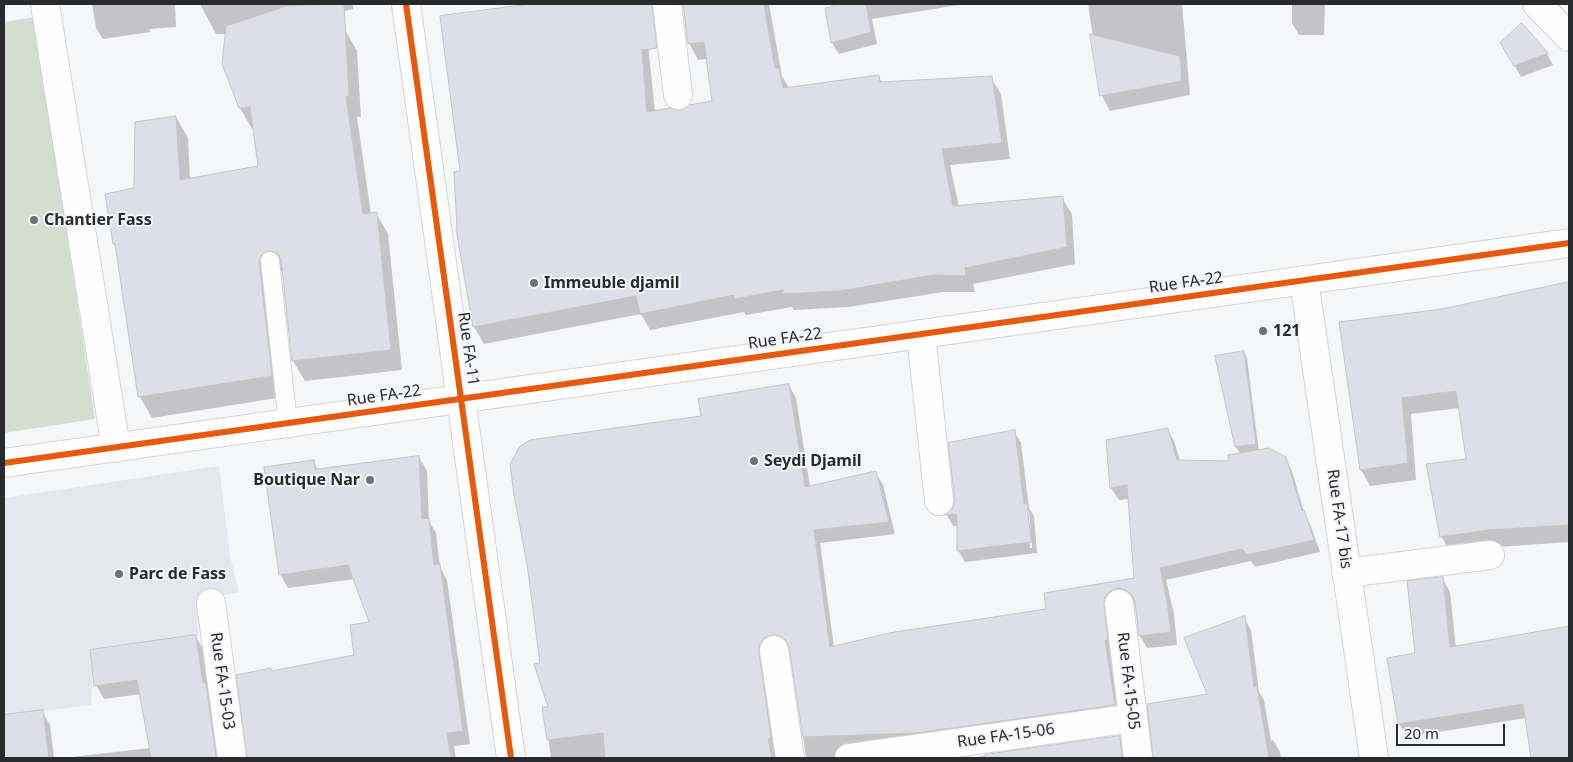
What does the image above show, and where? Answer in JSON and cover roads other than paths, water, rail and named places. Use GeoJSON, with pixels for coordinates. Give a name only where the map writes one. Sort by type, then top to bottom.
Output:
{"type":"FeatureCollection","features":[{"type":"Feature","properties":{"kind":"street"},"geometry":{"type":"LineString","coordinates":[[45,4],[116,448]]}},
{"type":"Feature","properties":{"kind":"street","name":"Rue FA-11"},"geometry":{"type":"LineString","coordinates":[[407,4],[511,758]]}},
{"type":"Feature","properties":{"kind":"street"},"geometry":{"type":"LineString","coordinates":[[667,4],[678,95]]}},
{"type":"Feature","properties":{"kind":"street"},"geometry":{"type":"LineString","coordinates":[[1537,4],[1569,37]]}},
{"type":"Feature","properties":{"kind":"street","name":"Rue FA-22"},"geometry":{"type":"LineString","coordinates":[[4,463],[1569,243]]}},
{"type":"Feature","properties":{"kind":"street","name":"Rue FA-17 bis"},"geometry":{"type":"LineString","coordinates":[[1304,280],[1374,758]]}},
{"type":"Feature","properties":{"kind":"street"},"geometry":{"type":"LineString","coordinates":[[921,334],[939,501]]}},
{"type":"Feature","properties":{"kind":"street"},"geometry":{"type":"LineString","coordinates":[[1346,572],[1490,555]]}},
{"type":"Feature","properties":{"kind":"street","name":"Rue FA-15-03"},"geometry":{"type":"LineString","coordinates":[[211,604],[232,758]]}},
{"type":"Feature","properties":{"kind":"street","name":"Rue FA-15-05"},"geometry":{"type":"LineString","coordinates":[[1119,604],[1138,758]]}},
{"type":"Feature","properties":{"kind":"street"},"geometry":{"type":"LineString","coordinates":[[774,650],[790,758]]}},
{"type":"Feature","properties":{"kind":"street","name":"Rue FA-15-06"},"geometry":{"type":"LineString","coordinates":[[849,758],[1133,718]]}},
{"type":"Feature","properties":{"kind":"lane"},"geometry":{"type":"LineString","coordinates":[[270,261],[288,424]]}},
{"type":"Feature","properties":{"kind":"place","name":"Chantier Fass"},"geometry":{"type":"Point","coordinates":[34,220]}},
{"type":"Feature","properties":{"kind":"place","name":"Immeuble djamil"},"geometry":{"type":"Point","coordinates":[534,283]}},
{"type":"Feature","properties":{"kind":"place","name":"121"},"geometry":{"type":"Point","coordinates":[1263,331]}},
{"type":"Feature","properties":{"kind":"place","name":"Seydi Djamil"},"geometry":{"type":"Point","coordinates":[754,461]}},
{"type":"Feature","properties":{"kind":"place","name":"Boutique Nar"},"geometry":{"type":"Point","coordinates":[370,480]}},
{"type":"Feature","properties":{"kind":"place","name":"Parc de Fass"},"geometry":{"type":"Point","coordinates":[119,574]}}]}
